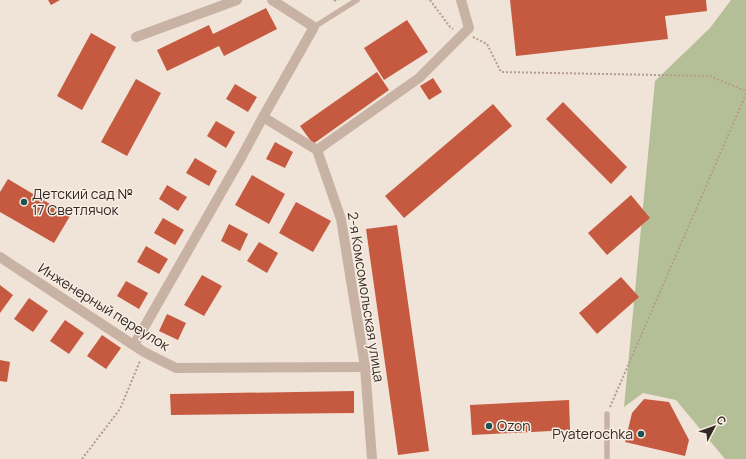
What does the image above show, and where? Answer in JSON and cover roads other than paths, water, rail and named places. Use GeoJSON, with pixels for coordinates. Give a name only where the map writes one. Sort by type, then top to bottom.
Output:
{"type":"FeatureCollection","features":[{"type":"Feature","properties":{"kind":"street"},"geometry":{"type":"LineString","coordinates":[[136,37],[238,0]]}},
{"type":"Feature","properties":{"kind":"street"},"geometry":{"type":"LineString","coordinates":[[134,345],[314,27],[272,0]]}},
{"type":"Feature","properties":{"kind":"street"},"geometry":{"type":"LineString","coordinates":[[263,117],[317,150],[419,78],[469,28],[461,0]]}},
{"type":"Feature","properties":{"kind":"street","name":"2-я Комсомольская улица"},"geometry":{"type":"LineString","coordinates":[[317,150],[341,218],[365,367],[372,459]]}},
{"type":"Feature","properties":{"kind":"street","name":"Инженерный переулок"},"geometry":{"type":"LineString","coordinates":[[0,257],[144,352],[176,368],[365,367]]}},
{"type":"Feature","properties":{"kind":"lane"},"geometry":{"type":"LineString","coordinates":[[314,27],[357,0]]}},
{"type":"Feature","properties":{"kind":"lane"},"geometry":{"type":"LineString","coordinates":[[607,414],[607,459]]}},
{"type":"Feature","properties":{"kind":"place","name":"Детский сад № 17 Светлячок"},"geometry":{"type":"Point","coordinates":[24,202]}},
{"type":"Feature","properties":{"kind":"place","name":"Ozon"},"geometry":{"type":"Point","coordinates":[489,426]}},
{"type":"Feature","properties":{"kind":"place","name":"Pyaterochka"},"geometry":{"type":"Point","coordinates":[641,434]}}]}
